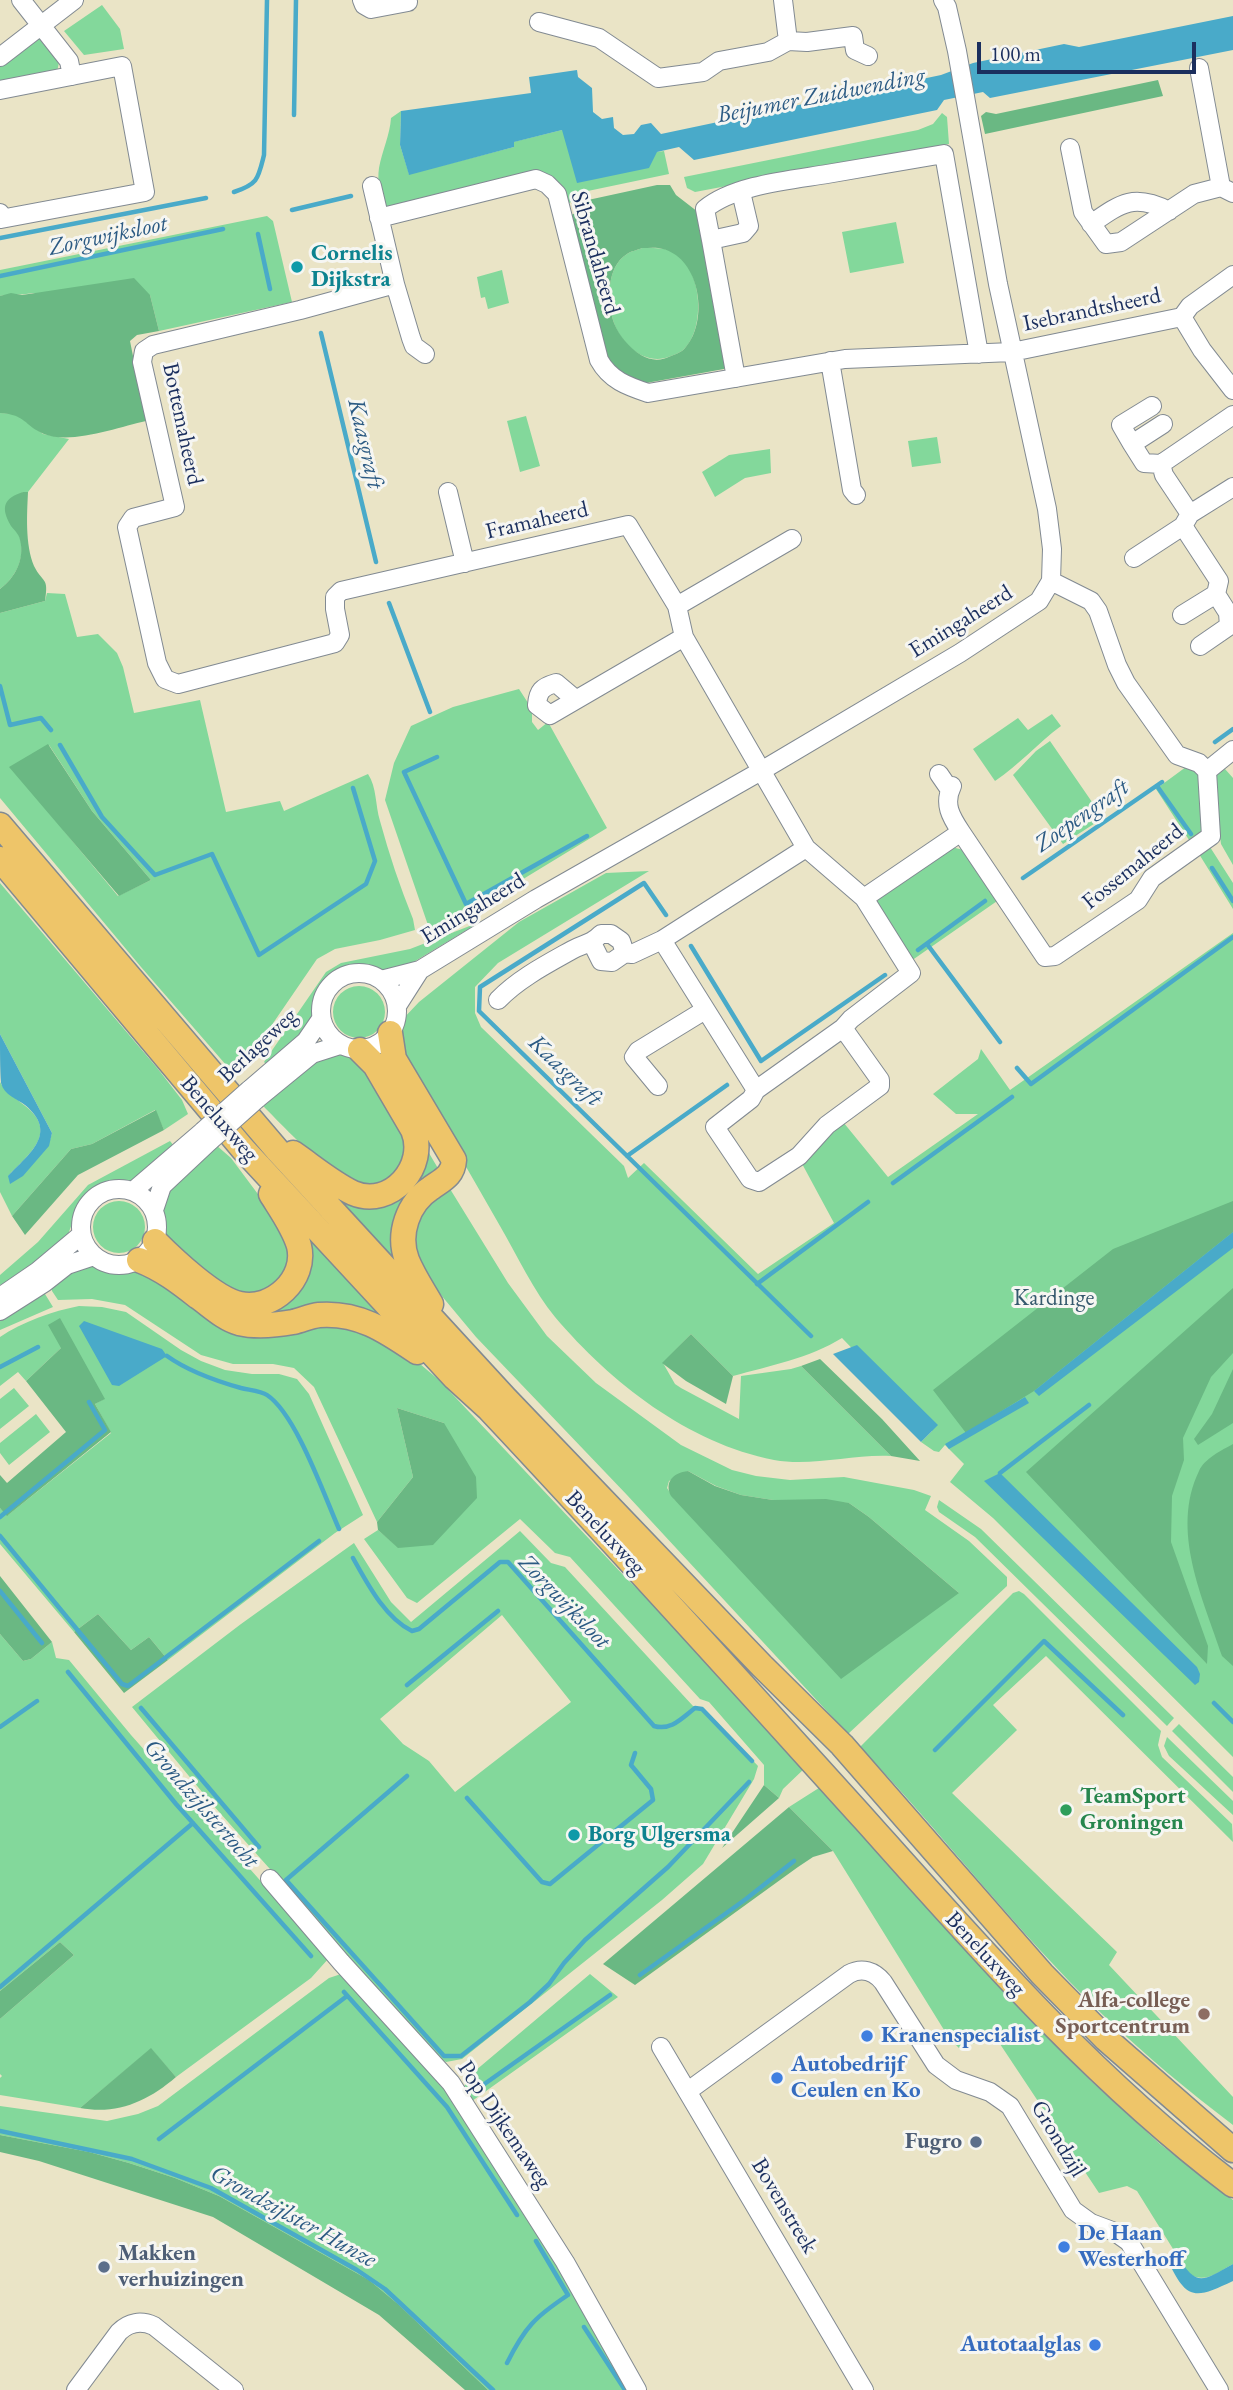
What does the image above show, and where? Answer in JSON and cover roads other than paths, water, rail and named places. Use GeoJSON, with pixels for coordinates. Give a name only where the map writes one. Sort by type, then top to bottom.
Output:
{"type":"FeatureCollection","features":[{"type":"Feature","properties":{"kind":"highway","name":"Beneluxweg"},"geometry":{"type":"LineString","coordinates":[[0,825],[260,1130],[453,1342],[762,1666],[842,1745],[1042,1974],[1106,2039],[1233,2150]]}},
{"type":"Feature","properties":{"kind":"highway","name":"Beneluxweg"},"geometry":{"type":"LineString","coordinates":[[0,859],[243,1149],[677,1610],[975,1944],[1062,2036],[1155,2122],[1233,2185]]}},
{"type":"Feature","properties":{"kind":"highway"},"geometry":{"type":"LineString","coordinates":[[390,1033],[394,1059],[454,1160],[450,1175],[422,1194],[415,1203],[405,1224],[404,1236],[407,1260],[453,1342]]}},
{"type":"Feature","properties":{"kind":"highway"},"geometry":{"type":"LineString","coordinates":[[260,1130],[355,1194],[387,1192],[401,1184],[413,1170],[418,1141],[375,1065],[350,1047]]}},
{"type":"Feature","properties":{"kind":"highway"},"geometry":{"type":"LineString","coordinates":[[147,1250],[175,1261],[222,1297],[240,1304],[260,1304],[287,1289],[296,1274],[300,1258],[299,1246],[287,1220],[243,1149]]}},
{"type":"Feature","properties":{"kind":"highway"},"geometry":{"type":"LineString","coordinates":[[147,1250],[160,1268],[232,1320],[262,1325],[291,1322],[318,1315],[345,1316],[368,1321],[387,1330],[456,1378]]}},
{"type":"Feature","properties":{"kind":"highway"},"geometry":{"type":"LineString","coordinates":[[1173,2099],[1233,2137]]}},
{"type":"Feature","properties":{"kind":"street"},"geometry":{"type":"LineString","coordinates":[[21,0],[69,61],[72,76]]}},
{"type":"Feature","properties":{"kind":"street"},"geometry":{"type":"LineString","coordinates":[[0,57],[74,0]]}},
{"type":"Feature","properties":{"kind":"street"},"geometry":{"type":"LineString","coordinates":[[362,0],[363,5],[371,9],[407,0]]}},
{"type":"Feature","properties":{"kind":"street"},"geometry":{"type":"LineString","coordinates":[[783,0],[788,40]]}},
{"type":"Feature","properties":{"kind":"street"},"geometry":{"type":"LineString","coordinates":[[946,2],[1012,352],[1047,509],[1052,549],[1051,581],[1091,601],[1098,611],[1117,666],[1177,755],[1199,763],[1206,771],[1233,750]]}},
{"type":"Feature","properties":{"kind":"street"},"geometry":{"type":"LineString","coordinates":[[539,22],[599,38],[658,78],[702,72],[719,61],[768,52],[788,40],[807,42],[853,36],[855,50],[868,56]]}},
{"type":"Feature","properties":{"kind":"street"},"geometry":{"type":"LineString","coordinates":[[0,90],[121,66],[145,192],[1,219],[0,213]]}},
{"type":"Feature","properties":{"kind":"street"},"geometry":{"type":"LineString","coordinates":[[1070,148],[1083,212],[1106,244],[1121,242],[1194,194],[1227,190],[1199,68]]}},
{"type":"Feature","properties":{"kind":"street"},"geometry":{"type":"LineString","coordinates":[[736,378],[705,209],[717,199],[776,183],[944,154],[979,354]]}},
{"type":"Feature","properties":{"kind":"street","name":"Sibrandaheerd"},"geometry":{"type":"LineString","coordinates":[[379,218],[536,179],[547,184],[557,194],[599,360],[606,372],[624,385],[648,393],[830,361],[1012,352]]}},
{"type":"Feature","properties":{"kind":"street"},"geometry":{"type":"LineString","coordinates":[[372,186],[395,284],[414,346],[425,354]]}},
{"type":"Feature","properties":{"kind":"street"},"geometry":{"type":"LineString","coordinates":[[711,240],[743,233],[748,226],[741,192]]}},
{"type":"Feature","properties":{"kind":"street"},"geometry":{"type":"LineString","coordinates":[[1091,224],[1121,203],[1151,201],[1169,211]]}},
{"type":"Feature","properties":{"kind":"street","name":"Isebrandtsheerd"},"geometry":{"type":"LineString","coordinates":[[1012,352],[1181,317],[1190,306],[1233,275]]}},
{"type":"Feature","properties":{"kind":"street","name":"Bottemaheerd"},"geometry":{"type":"LineString","coordinates":[[366,585],[341,592],[335,597],[340,635],[335,643],[178,684],[165,679],[157,663],[128,527],[133,518],[175,507],[142,362],[144,351],[153,345],[395,284]]}},
{"type":"Feature","properties":{"kind":"street","name":"Isebrandtsheerd"},"geometry":{"type":"LineString","coordinates":[[1181,317],[1233,390]]}},
{"type":"Feature","properties":{"kind":"street"},"geometry":{"type":"LineString","coordinates":[[830,361],[852,490],[856,495]]}},
{"type":"Feature","properties":{"kind":"street"},"geometry":{"type":"LineString","coordinates":[[1152,406],[1121,425],[1144,463],[1161,464],[1233,415]]}},
{"type":"Feature","properties":{"kind":"street"},"geometry":{"type":"LineString","coordinates":[[1132,443],[1163,424]]}},
{"type":"Feature","properties":{"kind":"street"},"geometry":{"type":"LineString","coordinates":[[1161,464],[1186,520],[1223,582],[1228,626],[1200,646]]}},
{"type":"Feature","properties":{"kind":"street"},"geometry":{"type":"LineString","coordinates":[[1134,558],[1233,487]]}},
{"type":"Feature","properties":{"kind":"street"},"geometry":{"type":"LineString","coordinates":[[448,492],[465,563]]}},
{"type":"Feature","properties":{"kind":"street","name":"Framaheerd"},"geometry":{"type":"LineString","coordinates":[[366,585],[628,525],[677,606],[684,637],[761,771]]}},
{"type":"Feature","properties":{"kind":"street"},"geometry":{"type":"LineString","coordinates":[[677,606],[792,539]]}},
{"type":"Feature","properties":{"kind":"street","name":"Emingaheerd"},"geometry":{"type":"LineString","coordinates":[[381,980],[420,970],[960,653],[1040,601],[1051,581]]}},
{"type":"Feature","properties":{"kind":"street"},"geometry":{"type":"LineString","coordinates":[[1182,615],[1223,582]]}},
{"type":"Feature","properties":{"kind":"street"},"geometry":{"type":"LineString","coordinates":[[575,699],[684,637]]}},
{"type":"Feature","properties":{"kind":"street"},"geometry":{"type":"LineString","coordinates":[[761,771],[806,848],[864,898],[911,973],[843,1028],[757,1090],[751,1099],[715,1127],[750,1179],[759,1182],[799,1156],[827,1125],[880,1086],[880,1080],[843,1028]]}},
{"type":"Feature","properties":{"kind":"street","name":"Fossemaheerd"},"geometry":{"type":"LineString","coordinates":[[947,783],[948,811],[1045,957],[1055,956],[1138,900],[1152,878],[1212,836],[1206,771]]}},
{"type":"Feature","properties":{"kind":"street"},"geometry":{"type":"LineString","coordinates":[[864,898],[961,832]]}},
{"type":"Feature","properties":{"kind":"street"},"geometry":{"type":"LineString","coordinates":[[498,1000],[508,989],[576,948],[592,943],[601,934],[611,934],[621,941],[625,953],[632,954],[662,940],[806,848]]}},
{"type":"Feature","properties":{"kind":"street"},"geometry":{"type":"LineString","coordinates":[[662,940],[757,1090]]}},
{"type":"Feature","properties":{"kind":"street","name":"Emingaheerd"},"geometry":{"type":"LineString","coordinates":[[397,1006],[420,970]]}},
{"type":"Feature","properties":{"kind":"street"},"geometry":{"type":"LineString","coordinates":[[361,973],[381,980],[393,993],[397,1006],[396,1024],[375,1046],[350,1047],[327,1033],[321,1018],[324,996],[339,979],[361,973]]}},
{"type":"Feature","properties":{"kind":"street"},"geometry":{"type":"LineString","coordinates":[[658,1086],[627,1052],[638,1051],[705,1010]]}},
{"type":"Feature","properties":{"kind":"street","name":"Berlageweg"},"geometry":{"type":"LineString","coordinates":[[133,1191],[207,1135],[253,1094],[306,1041],[321,1018]]}},
{"type":"Feature","properties":{"kind":"street","name":"Berlageweg"},"geometry":{"type":"LineString","coordinates":[[253,1094],[312,1054],[350,1047]]}},
{"type":"Feature","properties":{"kind":"street","name":"Berlageweg"},"geometry":{"type":"LineString","coordinates":[[153,1210],[162,1186],[207,1135]]}},
{"type":"Feature","properties":{"kind":"street"},"geometry":{"type":"LineString","coordinates":[[112,1189],[133,1191],[145,1199],[153,1210],[157,1225],[147,1250],[128,1264],[104,1263],[86,1247],[81,1235],[82,1215],[94,1198],[112,1189]]}},
{"type":"Feature","properties":{"kind":"street"},"geometry":{"type":"LineString","coordinates":[[0,1297],[38,1271],[81,1235]]}},
{"type":"Feature","properties":{"kind":"street"},"geometry":{"type":"LineString","coordinates":[[0,1311],[67,1265],[94,1256]]}},
{"type":"Feature","properties":{"kind":"street","name":"Pop Dijkemaweg"},"geometry":{"type":"LineString","coordinates":[[270,1879],[451,2083],[565,2262],[637,2390]]}},
{"type":"Feature","properties":{"kind":"street","name":"Grondzijl"},"geometry":{"type":"LineString","coordinates":[[688,2091],[849,1974],[859,1970],[876,1974],[936,2065],[956,2080],[990,2092],[1010,2106],[1073,2210],[1091,2223],[1115,2232],[1129,2242],[1219,2390]]}},
{"type":"Feature","properties":{"kind":"street","name":"Bovenstreek"},"geometry":{"type":"LineString","coordinates":[[661,2047],[864,2390]]}},
{"type":"Feature","properties":{"kind":"street"},"geometry":{"type":"LineString","coordinates":[[76,2390],[119,2332],[130,2324],[143,2322],[154,2326],[234,2390]]}},
{"type":"Feature","properties":{"kind":"water"},"geometry":{"type":"Polygon","coordinates":[[[1233,16],[1233,50],[990,98],[983,92],[944,100],[937,110],[694,160],[679,147],[657,152],[649,168],[577,183],[562,130],[514,142],[514,147],[409,175],[400,145],[401,111],[531,93],[529,77],[577,70],[578,77],[592,88],[593,112],[602,119],[613,117],[614,128],[623,135],[634,134],[641,125],[651,123],[661,134],[941,75],[973,63],[1064,44],[1079,47],[1233,16]]]}},
{"type":"Feature","properties":{"kind":"water"},"geometry":{"type":"Polygon","coordinates":[[[0,1034],[52,1133],[49,1146],[23,1176],[10,1184],[8,1176],[37,1143],[40,1125],[35,1115],[8,1094],[1,1083],[0,1034]]]}},
{"type":"Feature","properties":{"kind":"water"},"geometry":{"type":"Polygon","coordinates":[[[1233,1232],[1233,1248],[1039,1396],[1034,1391],[1233,1232]]]}},
{"type":"Feature","properties":{"kind":"water"},"geometry":{"type":"Polygon","coordinates":[[[84,1321],[162,1349],[167,1356],[119,1386],[112,1385],[79,1326],[84,1321]]]}},
{"type":"Feature","properties":{"kind":"water"},"geometry":{"type":"Polygon","coordinates":[[[857,1345],[938,1425],[921,1442],[833,1354],[857,1345]]]}},
{"type":"Feature","properties":{"kind":"water"},"geometry":{"type":"Polygon","coordinates":[[[1025,1397],[1029,1403],[949,1449],[945,1444],[1025,1397]]]}},
{"type":"Feature","properties":{"kind":"water"},"geometry":{"type":"Polygon","coordinates":[[[1000,1473],[1197,1667],[1199,1682],[1195,1685],[984,1481],[1000,1473]]]}},
{"type":"Feature","properties":{"kind":"water"},"geometry":{"type":"Polygon","coordinates":[[[1177,2255],[1190,2273],[1201,2278],[1233,2264],[1233,2281],[1209,2291],[1193,2293],[1181,2284],[1168,2261],[1177,2255]]]}},
{"type":"Feature","properties":{"kind":"waterway","name":"Kaasgraft"},"geometry":{"type":"LineString","coordinates":[[234,192],[256,180],[264,155],[267,0]]}},
{"type":"Feature","properties":{"kind":"waterway"},"geometry":{"type":"LineString","coordinates":[[294,115],[296,0]]}},
{"type":"Feature","properties":{"kind":"waterway"},"geometry":{"type":"LineString","coordinates":[[292,210],[351,196]]}},
{"type":"Feature","properties":{"kind":"waterway","name":"Zorgwijksloot"},"geometry":{"type":"LineString","coordinates":[[0,238],[206,198]]}},
{"type":"Feature","properties":{"kind":"waterway","name":"Zorgwijksloot"},"geometry":{"type":"LineString","coordinates":[[0,276],[223,229]]}},
{"type":"Feature","properties":{"kind":"waterway","name":"Kaasgraft"},"geometry":{"type":"LineString","coordinates":[[258,234],[270,289]]}},
{"type":"Feature","properties":{"kind":"waterway","name":"Kaasgraft"},"geometry":{"type":"LineString","coordinates":[[321,333],[376,562]]}},
{"type":"Feature","properties":{"kind":"waterway","name":"Kaasgraft"},"geometry":{"type":"LineString","coordinates":[[389,603],[430,712]]}},
{"type":"Feature","properties":{"kind":"waterway"},"geometry":{"type":"LineString","coordinates":[[0,686],[10,725],[41,718],[51,730]]}},
{"type":"Feature","properties":{"kind":"waterway","name":"Zoepengraft"},"geometry":{"type":"LineString","coordinates":[[1215,742],[1233,729]]}},
{"type":"Feature","properties":{"kind":"waterway"},"geometry":{"type":"LineString","coordinates":[[60,745],[102,817],[155,875],[212,854],[259,955],[366,884],[375,861],[353,788]]}},
{"type":"Feature","properties":{"kind":"waterway","name":"Kaasgraft"},"geometry":{"type":"LineString","coordinates":[[437,757],[404,772],[466,904],[587,836]]}},
{"type":"Feature","properties":{"kind":"waterway","name":"Zoepengraft"},"geometry":{"type":"LineString","coordinates":[[1023,878],[1162,782]]}},
{"type":"Feature","properties":{"kind":"waterway"},"geometry":{"type":"LineString","coordinates":[[1157,786],[1191,834]]}},
{"type":"Feature","properties":{"kind":"waterway"},"geometry":{"type":"LineString","coordinates":[[1212,868],[1233,901]]}},
{"type":"Feature","properties":{"kind":"waterway","name":"Kaasgraft"},"geometry":{"type":"LineString","coordinates":[[666,915],[644,883],[480,987],[479,1011],[811,1336]]}},
{"type":"Feature","properties":{"kind":"waterway","name":"Zoepengraft"},"geometry":{"type":"LineString","coordinates":[[918,950],[985,901]]}},
{"type":"Feature","properties":{"kind":"waterway"},"geometry":{"type":"LineString","coordinates":[[1017,1068],[1031,1084],[1233,937]]}},
{"type":"Feature","properties":{"kind":"waterway"},"geometry":{"type":"LineString","coordinates":[[927,944],[1000,1042]]}},
{"type":"Feature","properties":{"kind":"waterway","name":"Zoepengraft"},"geometry":{"type":"LineString","coordinates":[[691,946],[761,1061],[885,975]]}},
{"type":"Feature","properties":{"kind":"waterway","name":"Zoepengraft"},"geometry":{"type":"LineString","coordinates":[[627,1156],[727,1085]]}},
{"type":"Feature","properties":{"kind":"waterway"},"geometry":{"type":"LineString","coordinates":[[893,1183],[1012,1097]]}},
{"type":"Feature","properties":{"kind":"waterway"},"geometry":{"type":"LineString","coordinates":[[757,1284],[868,1202]]}},
{"type":"Feature","properties":{"kind":"waterway"},"geometry":{"type":"LineString","coordinates":[[0,1367],[38,1347]]}},
{"type":"Feature","properties":{"kind":"waterway"},"geometry":{"type":"LineString","coordinates":[[167,1356],[212,1379],[267,1395],[278,1405],[299,1437],[339,1529]]}},
{"type":"Feature","properties":{"kind":"waterway"},"geometry":{"type":"LineString","coordinates":[[0,1517],[105,1430],[89,1402]]}},
{"type":"Feature","properties":{"kind":"waterway"},"geometry":{"type":"LineString","coordinates":[[1000,1473],[1089,1405]]}},
{"type":"Feature","properties":{"kind":"waterway"},"geometry":{"type":"LineString","coordinates":[[0,1536],[122,1684],[128,1686],[319,1541]]}},
{"type":"Feature","properties":{"kind":"waterway","name":"Zorgwijksloot"},"geometry":{"type":"LineString","coordinates":[[353,1558],[385,1609],[412,1631],[419,1629],[500,1562],[508,1562],[654,1726],[666,1727],[695,1708],[702,1709],[752,1761]]}},
{"type":"Feature","properties":{"kind":"waterway"},"geometry":{"type":"LineString","coordinates":[[0,1591],[42,1643]]}},
{"type":"Feature","properties":{"kind":"waterway"},"geometry":{"type":"LineString","coordinates":[[407,1685],[498,1611]]}},
{"type":"Feature","properties":{"kind":"waterway"},"geometry":{"type":"LineString","coordinates":[[935,1750],[1044,1641],[1123,1715]]}},
{"type":"Feature","properties":{"kind":"waterway","name":"Grondzijlstertocht"},"geometry":{"type":"LineString","coordinates":[[68,1672],[176,1804],[311,1956]]}},
{"type":"Feature","properties":{"kind":"waterway"},"geometry":{"type":"LineString","coordinates":[[0,1727],[37,1701]]}},
{"type":"Feature","properties":{"kind":"waterway"},"geometry":{"type":"LineString","coordinates":[[1214,1703],[1233,1722]]}},
{"type":"Feature","properties":{"kind":"waterway"},"geometry":{"type":"LineString","coordinates":[[141,1708],[259,1847]]}},
{"type":"Feature","properties":{"kind":"waterway"},"geometry":{"type":"LineString","coordinates":[[467,1798],[542,1882],[550,1884],[653,1800],[651,1789],[631,1765],[635,1753]]}},
{"type":"Feature","properties":{"kind":"waterway"},"geometry":{"type":"LineString","coordinates":[[407,1776],[286,1880],[444,2056],[461,2056],[530,2002],[549,1984],[585,1940],[668,1867],[749,1782]]}},
{"type":"Feature","properties":{"kind":"waterway"},"geometry":{"type":"LineString","coordinates":[[0,1987],[193,1823]]}},
{"type":"Feature","properties":{"kind":"waterway"},"geometry":{"type":"LineString","coordinates":[[640,1975],[794,1861]]}},
{"type":"Feature","properties":{"kind":"waterway"},"geometry":{"type":"LineString","coordinates":[[344,1992],[447,2107],[517,2215]]}},
{"type":"Feature","properties":{"kind":"waterway"},"geometry":{"type":"LineString","coordinates":[[483,2085],[610,1995]]}},
{"type":"Feature","properties":{"kind":"waterway"},"geometry":{"type":"LineString","coordinates":[[159,2139],[347,1996]]}},
{"type":"Feature","properties":{"kind":"waterway","name":"Grondzijlster Hunze"},"geometry":{"type":"LineString","coordinates":[[0,2131],[132,2159],[211,2188],[357,2270],[385,2289],[493,2390]]}},
{"type":"Feature","properties":{"kind":"waterway"},"geometry":{"type":"LineString","coordinates":[[507,2363],[519,2340],[532,2324],[568,2295],[536,2241]]}},
{"type":"Feature","properties":{"kind":"waterway"},"geometry":{"type":"LineString","coordinates":[[584,2327],[625,2390]]}},
{"type":"Feature","properties":{"kind":"place","name":"Cornelis Dijkstra"},"geometry":{"type":"Point","coordinates":[297,267]}},
{"type":"Feature","properties":{"kind":"place","name":"TeamSport Groningen"},"geometry":{"type":"Point","coordinates":[1066,1810]}},
{"type":"Feature","properties":{"kind":"place","name":"Borg Ulgersma"},"geometry":{"type":"Point","coordinates":[574,1835]}},
{"type":"Feature","properties":{"kind":"place","name":"Alfa-college Sportcentrum"},"geometry":{"type":"Point","coordinates":[1204,2014]}},
{"type":"Feature","properties":{"kind":"place","name":"Kranenspecialist"},"geometry":{"type":"Point","coordinates":[867,2036]}},
{"type":"Feature","properties":{"kind":"place","name":"Autobedrijf Ceulen en Ko"},"geometry":{"type":"Point","coordinates":[777,2078]}},
{"type":"Feature","properties":{"kind":"place","name":"Fugro"},"geometry":{"type":"Point","coordinates":[976,2142]}},
{"type":"Feature","properties":{"kind":"place","name":"De Haan Westerhoff"},"geometry":{"type":"Point","coordinates":[1064,2247]}},
{"type":"Feature","properties":{"kind":"place","name":"Makken verhuizingen"},"geometry":{"type":"Point","coordinates":[104,2267]}},
{"type":"Feature","properties":{"kind":"place","name":"Autotaalglas"},"geometry":{"type":"Point","coordinates":[1095,2345]}},
{"type":"Feature","properties":{"kind":"water label","name":"Beijumer Zuidwending"},"geometry":{"type":"Point","coordinates":[821,96]}},
{"type":"Feature","properties":{"kind":"park label","name":"Kardinge"},"geometry":{"type":"Point","coordinates":[1054,1299]}}]}
